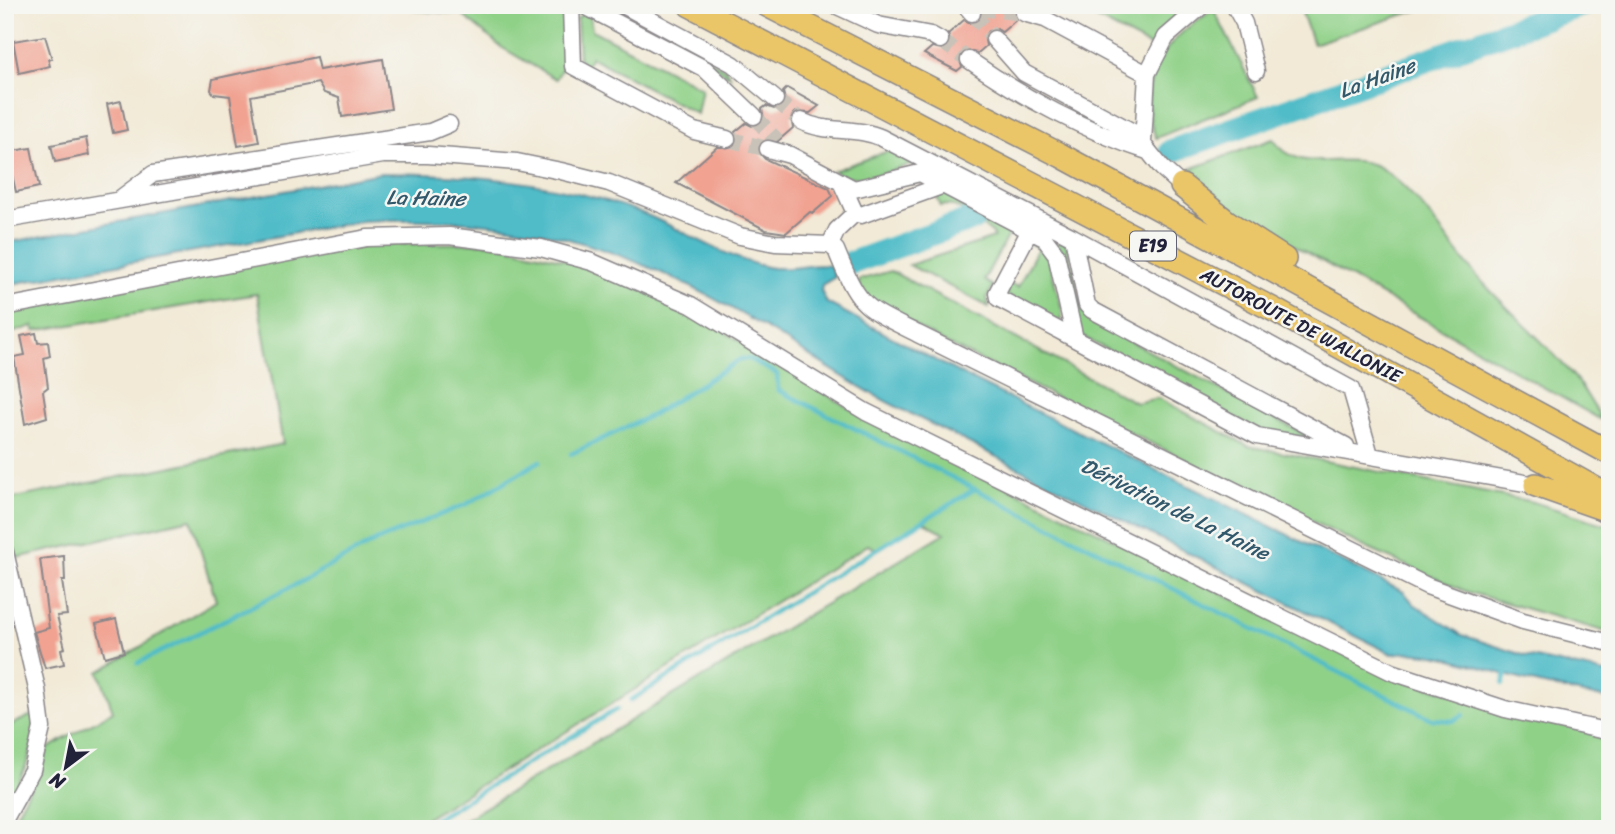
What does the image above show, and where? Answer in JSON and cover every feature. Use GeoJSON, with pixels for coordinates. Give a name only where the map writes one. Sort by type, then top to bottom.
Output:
{"type":"FeatureCollection","features":[{"type":"Feature","properties":{"kind":"highway","name":"AUTOROUTE DE WALLONIE"},"geometry":{"type":"LineString","coordinates":[[690,5],[1276,311],[1610,498]]}},
{"type":"Feature","properties":{"kind":"highway","name":"AUTOROUTE DE WALLONIE"},"geometry":{"type":"LineString","coordinates":[[767,5],[1062,156],[1341,304],[1610,453]]}},
{"type":"Feature","properties":{"kind":"highway"},"geometry":{"type":"LineString","coordinates":[[1182,186],[1227,222],[1292,265],[1341,304]]}},
{"type":"Feature","properties":{"kind":"highway"},"geometry":{"type":"LineString","coordinates":[[1536,485],[1610,512]]}},
{"type":"Feature","properties":{"kind":"street"},"geometry":{"type":"LineString","coordinates":[[571,5],[573,66],[694,131],[727,139]]}},
{"type":"Feature","properties":{"kind":"street"},"geometry":{"type":"LineString","coordinates":[[583,5],[705,69],[754,116]]}},
{"type":"Feature","properties":{"kind":"street"},"geometry":{"type":"LineString","coordinates":[[622,5],[733,64],[775,99]]}},
{"type":"Feature","properties":{"kind":"street"},"geometry":{"type":"LineString","coordinates":[[835,5],[878,25],[932,35],[940,40]]}},
{"type":"Feature","properties":{"kind":"street"},"geometry":{"type":"LineString","coordinates":[[1145,147],[1147,74],[1166,37],[1203,5]]}},
{"type":"Feature","properties":{"kind":"street"},"geometry":{"type":"LineString","coordinates":[[1234,5],[1244,23],[1256,71]]}},
{"type":"Feature","properties":{"kind":"street"},"geometry":{"type":"LineString","coordinates":[[1033,11],[1147,74]]}},
{"type":"Feature","properties":{"kind":"street"},"geometry":{"type":"LineString","coordinates":[[994,39],[1024,73],[1133,132],[1182,186]]}},
{"type":"Feature","properties":{"kind":"street"},"geometry":{"type":"LineString","coordinates":[[969,60],[996,79],[1118,142],[1145,147]]}},
{"type":"Feature","properties":{"kind":"street"},"geometry":{"type":"LineString","coordinates":[[801,121],[817,129],[879,136],[1073,237],[1351,389],[1365,454]]}},
{"type":"Feature","properties":{"kind":"street"},"geometry":{"type":"LineString","coordinates":[[119,200],[153,174],[430,132],[449,124]]}},
{"type":"Feature","properties":{"kind":"street"},"geometry":{"type":"LineString","coordinates":[[773,145],[841,182],[862,189],[913,172],[944,185],[1044,238],[1056,254],[1075,339]]}},
{"type":"Feature","properties":{"kind":"street"},"geometry":{"type":"LineString","coordinates":[[5,220],[383,155],[469,156],[528,164],[609,183],[760,241],[833,247]]}},
{"type":"Feature","properties":{"kind":"street"},"geometry":{"type":"LineString","coordinates":[[841,182],[855,213],[861,215],[944,185]]}},
{"type":"Feature","properties":{"kind":"street"},"geometry":{"type":"LineString","coordinates":[[855,213],[837,230],[833,247],[865,307],[1346,547],[1454,597],[1523,621],[1610,643]]}},
{"type":"Feature","properties":{"kind":"street"},"geometry":{"type":"LineString","coordinates":[[1030,230],[997,293],[998,298],[1257,436],[1536,485]]}},
{"type":"Feature","properties":{"kind":"street"},"geometry":{"type":"LineString","coordinates":[[5,307],[367,237],[449,236],[541,248],[593,262],[691,305],[866,412],[1284,621],[1392,672],[1494,706],[1610,732]]}},
{"type":"Feature","properties":{"kind":"street"},"geometry":{"type":"LineString","coordinates":[[1073,237],[1087,305],[1092,310],[1365,454]]}},
{"type":"Feature","properties":{"kind":"street"},"geometry":{"type":"LineString","coordinates":[[5,552],[37,689],[42,728],[32,770],[5,819]]}},
{"type":"Feature","properties":{"kind":"green space"},"geometry":{"type":"Polygon","coordinates":[[[414,5],[553,5],[563,17],[562,68],[556,79],[501,47],[461,14],[414,10],[414,5]]]}},
{"type":"Feature","properties":{"kind":"green space"},"geometry":{"type":"Polygon","coordinates":[[[596,5],[605,5],[726,69],[730,76],[596,5]]]}},
{"type":"Feature","properties":{"kind":"green space"},"geometry":{"type":"Polygon","coordinates":[[[1071,5],[1188,5],[1159,33],[1151,47],[1071,5]]]}},
{"type":"Feature","properties":{"kind":"green space"},"geometry":{"type":"Polygon","coordinates":[[[1295,5],[1433,5],[1313,44],[1300,7],[1295,5]]]}},
{"type":"Feature","properties":{"kind":"green space"},"geometry":{"type":"Polygon","coordinates":[[[1214,10],[1258,97],[1156,138],[1148,97],[1151,79],[1158,63],[1181,34],[1214,10]]]}},
{"type":"Feature","properties":{"kind":"green space"},"geometry":{"type":"Polygon","coordinates":[[[581,15],[590,15],[592,30],[702,88],[697,114],[591,57],[585,66],[579,58],[577,19],[581,15]]]}},
{"type":"Feature","properties":{"kind":"green space"},"geometry":{"type":"Polygon","coordinates":[[[1273,139],[1285,151],[1298,158],[1371,164],[1398,182],[1422,207],[1477,276],[1575,377],[1603,421],[1230,209],[1197,188],[1182,172],[1273,139]]]}},
{"type":"Feature","properties":{"kind":"green space"},"geometry":{"type":"Polygon","coordinates":[[[891,150],[955,186],[913,164],[883,174],[863,177],[833,171],[891,150]]]}},
{"type":"Feature","properties":{"kind":"green space"},"geometry":{"type":"Polygon","coordinates":[[[945,193],[1016,232],[1018,237],[1009,233],[984,280],[993,286],[987,298],[989,307],[909,265],[994,238],[993,234],[962,209],[941,206],[936,195],[945,193]]]}},
{"type":"Feature","properties":{"kind":"green space"},"geometry":{"type":"Polygon","coordinates":[[[1035,227],[1066,243],[1082,309],[1089,319],[1311,438],[1259,431],[1085,338],[1080,331],[1061,249],[1056,240],[1035,227]]]}},
{"type":"Feature","properties":{"kind":"green space"},"geometry":{"type":"Polygon","coordinates":[[[1034,241],[1047,253],[1062,310],[1062,319],[1058,323],[1006,295],[1009,283],[1018,287],[1038,248],[1029,243],[1034,241]]]}},
{"type":"Feature","properties":{"kind":"green space"},"geometry":{"type":"Polygon","coordinates":[[[490,243],[587,265],[692,312],[854,411],[1389,676],[1610,736],[1610,829],[449,829],[945,533],[922,521],[876,549],[868,545],[409,829],[8,829],[40,771],[47,749],[113,711],[99,672],[216,601],[191,519],[16,558],[5,500],[283,444],[257,294],[35,331],[33,326],[5,335],[5,311],[336,245],[490,243]]]}},
{"type":"Feature","properties":{"kind":"green space"},"geometry":{"type":"Polygon","coordinates":[[[891,271],[1136,403],[1158,398],[1248,446],[1533,502],[1610,526],[1610,633],[1465,591],[1369,549],[941,341],[860,293],[859,280],[891,271]]]}},
{"type":"Feature","properties":{"kind":"green space"},"geometry":{"type":"Polygon","coordinates":[[[34,714],[31,751],[5,809],[5,728],[34,714]]]}},
{"type":"Feature","properties":{"kind":"water","name":"Dérivation de La Haine"},"geometry":{"type":"Polygon","coordinates":[[[381,173],[477,177],[541,185],[634,210],[733,256],[767,267],[831,266],[835,277],[822,285],[821,291],[827,303],[971,379],[1404,592],[1414,604],[1462,635],[1526,656],[1610,674],[1610,699],[1534,683],[1435,655],[1392,654],[893,405],[703,293],[657,270],[566,238],[519,228],[470,222],[363,221],[5,285],[5,243],[381,173]]]}},
{"type":"Feature","properties":{"kind":"building"},"geometry":{"type":"Polygon","coordinates":[[[981,5],[1017,5],[1014,11],[1016,20],[1002,32],[997,29],[988,31],[984,36],[986,46],[978,53],[964,51],[959,59],[962,67],[957,71],[924,54],[932,47],[946,49],[950,41],[948,34],[964,20],[969,23],[978,21],[982,16],[981,5]]]}},
{"type":"Feature","properties":{"kind":"building"},"geometry":{"type":"Polygon","coordinates":[[[45,36],[52,59],[48,59],[50,66],[19,73],[13,41],[45,36]]]}},
{"type":"Feature","properties":{"kind":"building"},"geometry":{"type":"Polygon","coordinates":[[[316,57],[319,70],[383,59],[391,109],[342,117],[339,98],[324,93],[318,83],[251,96],[259,142],[238,146],[230,96],[214,94],[211,90],[213,79],[316,57]]]}},
{"type":"Feature","properties":{"kind":"building"},"geometry":{"type":"Polygon","coordinates":[[[787,88],[819,106],[810,113],[795,112],[791,118],[793,128],[778,141],[761,141],[758,151],[765,159],[829,188],[833,196],[786,233],[766,230],[676,183],[717,147],[734,147],[737,141],[735,132],[746,123],[752,126],[761,124],[764,118],[762,109],[766,106],[774,109],[783,106],[783,92],[787,88]]]}},
{"type":"Feature","properties":{"kind":"building"},"geometry":{"type":"Polygon","coordinates":[[[121,101],[127,130],[113,133],[107,104],[121,101]]]}},
{"type":"Feature","properties":{"kind":"building"},"geometry":{"type":"Polygon","coordinates":[[[86,138],[89,155],[55,162],[51,145],[86,138]]]}},
{"type":"Feature","properties":{"kind":"building"},"geometry":{"type":"Polygon","coordinates":[[[31,148],[39,187],[16,192],[7,152],[31,148]]]}},
{"type":"Feature","properties":{"kind":"building"},"geometry":{"type":"Polygon","coordinates":[[[36,333],[38,343],[48,342],[50,356],[44,358],[48,387],[43,391],[47,417],[25,424],[14,357],[25,355],[21,336],[36,333]]]}},
{"type":"Feature","properties":{"kind":"building"},"geometry":{"type":"Polygon","coordinates":[[[64,556],[65,581],[62,581],[67,615],[57,616],[65,648],[61,649],[64,664],[45,668],[34,632],[49,628],[40,559],[64,556]]]}},
{"type":"Feature","properties":{"kind":"building"},"geometry":{"type":"Polygon","coordinates":[[[116,619],[124,652],[105,657],[96,624],[116,619]]]}},
{"type":"Feature","properties":{"kind":"waterway","name":"La Haine"},"geometry":{"type":"LineString","coordinates":[[1171,151],[1582,5]]}},
{"type":"Feature","properties":{"kind":"waterway","name":"La Haine"},"geometry":{"type":"LineString","coordinates":[[851,263],[973,219]]}},
{"type":"Feature","properties":{"kind":"waterway"},"geometry":{"type":"LineString","coordinates":[[571,454],[652,415],[741,359],[749,359],[777,374],[778,390],[975,489]]}},
{"type":"Feature","properties":{"kind":"waterway"},"geometry":{"type":"LineString","coordinates":[[138,663],[295,585],[376,541],[467,504],[540,461]]}},
{"type":"Feature","properties":{"kind":"waterway"},"geometry":{"type":"LineString","coordinates":[[631,700],[975,489],[1432,719],[1453,721],[1463,715]]}},
{"type":"Feature","properties":{"kind":"waterway"},"geometry":{"type":"LineString","coordinates":[[1503,684],[1507,671]]}},
{"type":"Feature","properties":{"kind":"waterway"},"geometry":{"type":"LineString","coordinates":[[419,829],[617,709]]}},
{"type":"Feature","properties":{"kind":"tunnel"},"geometry":{"type":"LineString","coordinates":[[978,8],[1024,13]]}},
{"type":"Feature","properties":{"kind":"tunnel"},"geometry":{"type":"LineString","coordinates":[[972,13],[994,39]]}},
{"type":"Feature","properties":{"kind":"tunnel"},"geometry":{"type":"LineString","coordinates":[[940,40],[969,60]]}},
{"type":"Feature","properties":{"kind":"tunnel"},"geometry":{"type":"LineString","coordinates":[[775,99],[801,121]]}},
{"type":"Feature","properties":{"kind":"tunnel"},"geometry":{"type":"LineString","coordinates":[[754,116],[777,141]]}},
{"type":"Feature","properties":{"kind":"tunnel"},"geometry":{"type":"LineString","coordinates":[[727,139],[768,149]]}}]}
